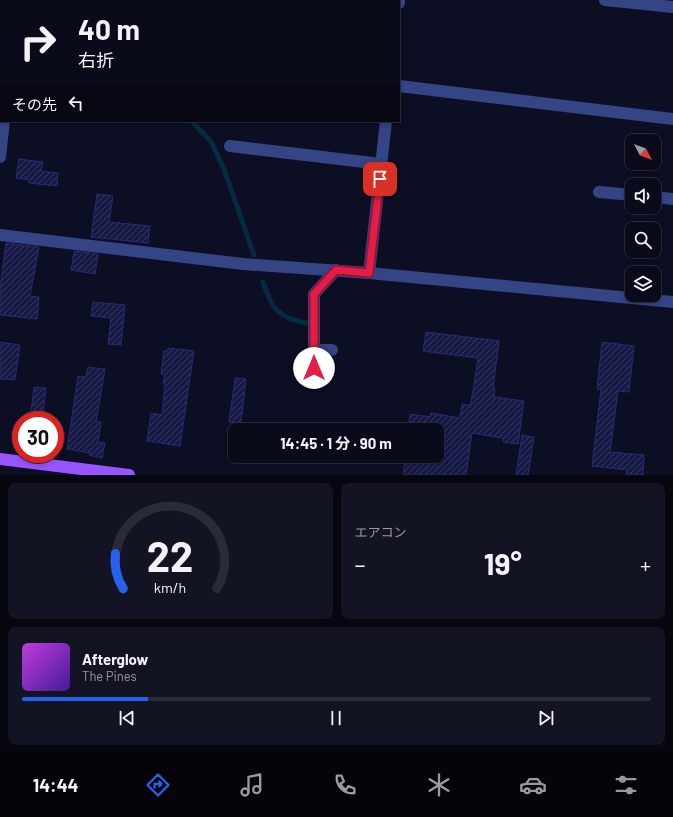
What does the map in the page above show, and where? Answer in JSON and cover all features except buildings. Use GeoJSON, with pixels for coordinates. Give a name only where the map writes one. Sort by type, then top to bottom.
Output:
{"type":"FeatureCollection","features":[{"type":"Feature","properties":{"kind":"main road"},"geometry":{"type":"LineString","coordinates":[[0,459],[129,475]]}},
{"type":"Feature","properties":{"kind":"street"},"geometry":{"type":"LineString","coordinates":[[605,0],[673,7]]}},
{"type":"Feature","properties":{"kind":"street"},"geometry":{"type":"LineString","coordinates":[[400,86],[673,119]]}},
{"type":"Feature","properties":{"kind":"street"},"geometry":{"type":"LineString","coordinates":[[0,158],[4,122]]}},
{"type":"Feature","properties":{"kind":"street"},"geometry":{"type":"LineString","coordinates":[[369,273],[386,122]]}},
{"type":"Feature","properties":{"kind":"street"},"geometry":{"type":"LineString","coordinates":[[230,146],[381,164]]}},
{"type":"Feature","properties":{"kind":"street"},"geometry":{"type":"LineString","coordinates":[[599,192],[625,194]]}},
{"type":"Feature","properties":{"kind":"street"},"geometry":{"type":"LineString","coordinates":[[661,198],[673,199]]}},
{"type":"Feature","properties":{"kind":"street"},"geometry":{"type":"LineString","coordinates":[[0,235],[243,264],[336,270],[673,302]]}},
{"type":"Feature","properties":{"kind":"street"},"geometry":{"type":"LineString","coordinates":[[314,368],[314,294],[336,270]]}},
{"type":"Feature","properties":{"kind":"street"},"geometry":{"type":"LineString","coordinates":[[314,350],[332,350]]}},
{"type":"Feature","properties":{"kind":"waterway"},"geometry":{"type":"LineString","coordinates":[[193,122],[212,143],[225,172],[254,255]]}},
{"type":"Feature","properties":{"kind":"waterway"},"geometry":{"type":"LineString","coordinates":[[263,282],[269,299],[282,315],[296,321],[306,323]]}},
{"type":"Feature","properties":{"kind":"route"},"geometry":{"type":"LineString","coordinates":[[314,368],[314,294],[336,270],[369,273],[380,179]]}}]}
